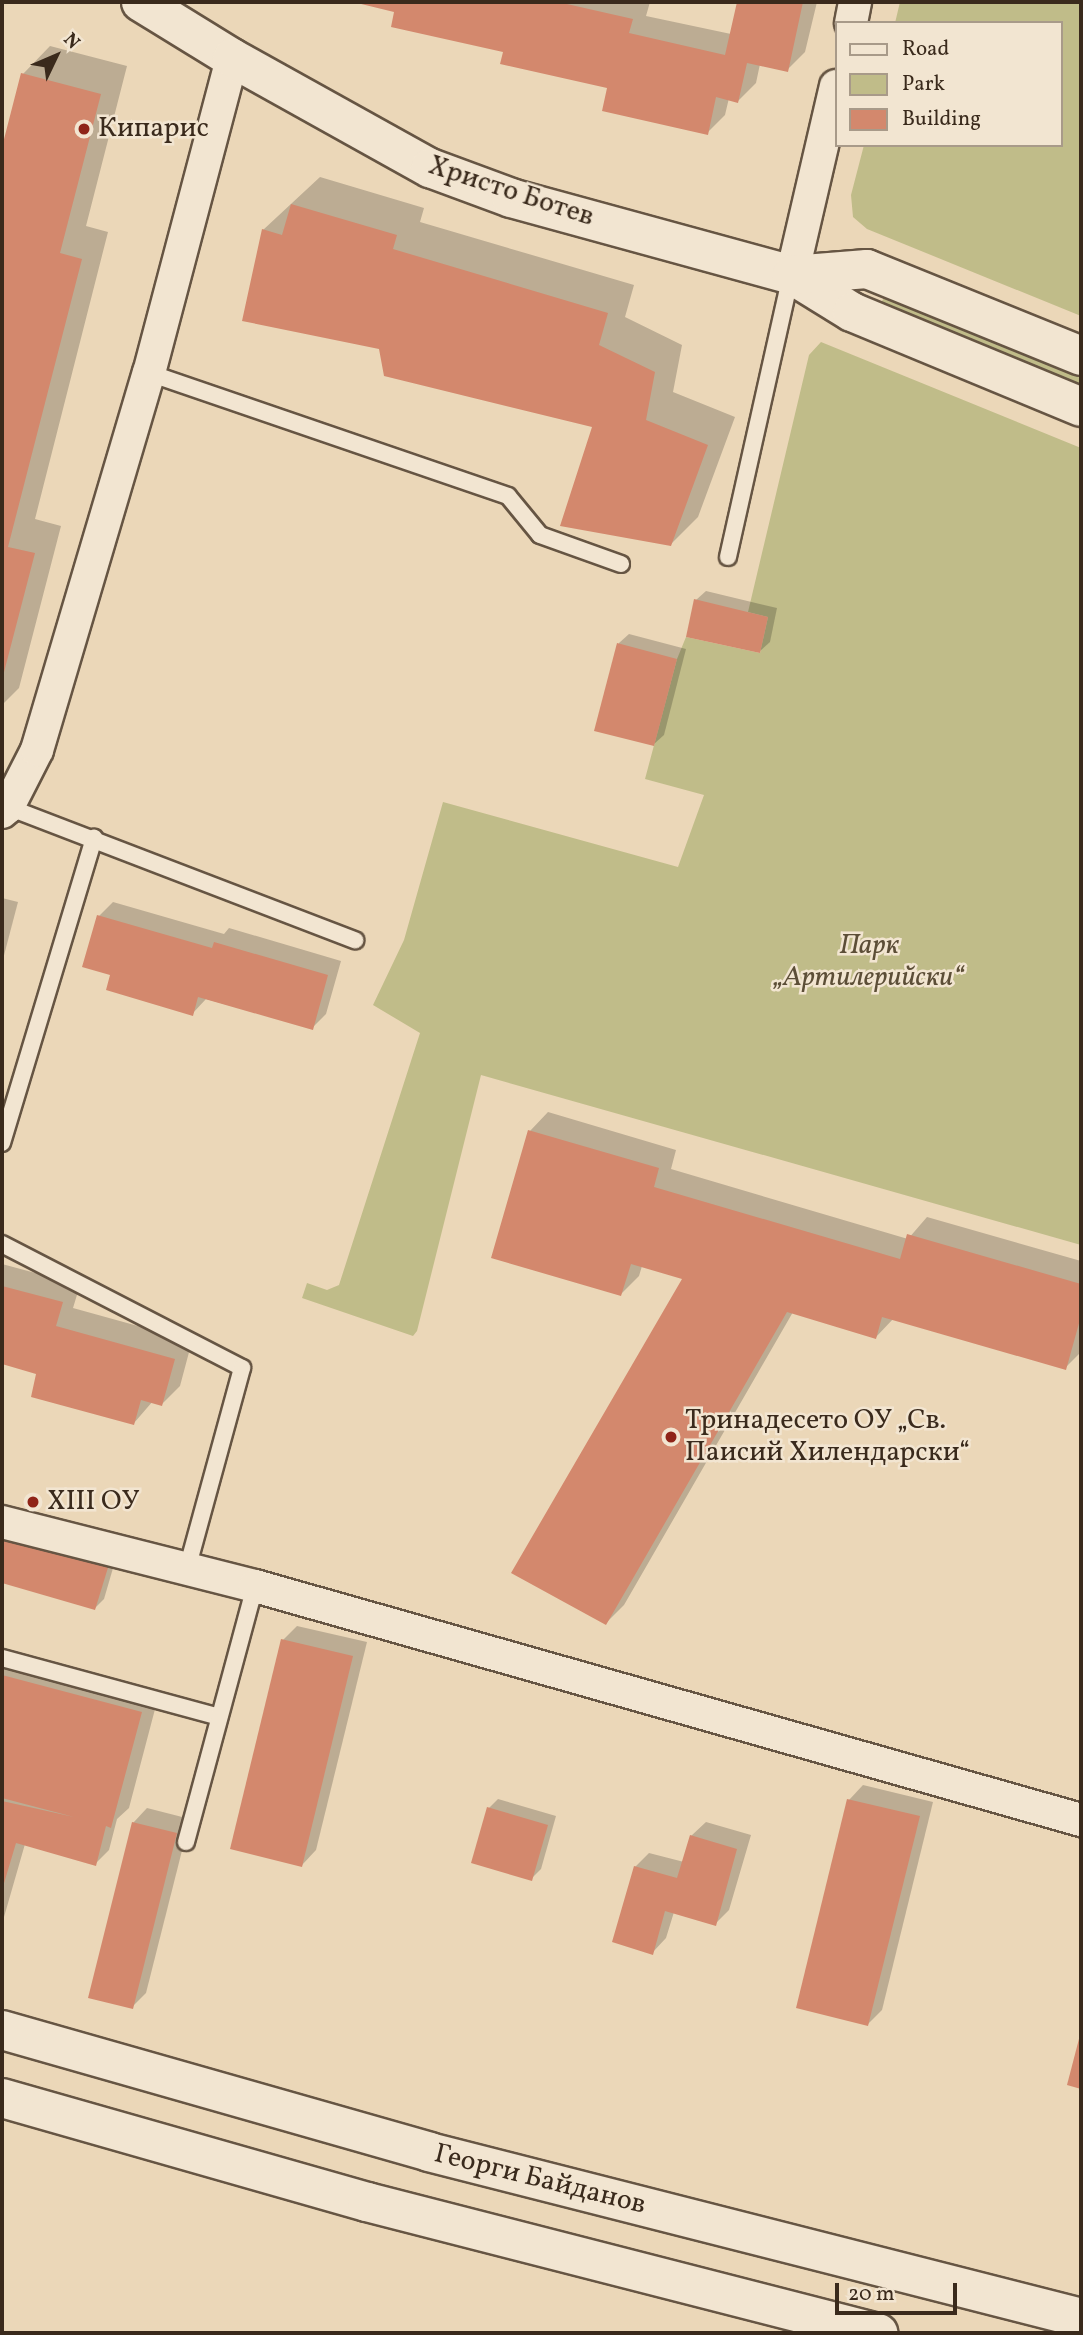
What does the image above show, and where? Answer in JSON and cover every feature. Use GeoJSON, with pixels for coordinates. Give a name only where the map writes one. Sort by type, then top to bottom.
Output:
{"type":"FeatureCollection","features":[{"type":"Feature","properties":{"kind":"main road","name":"Христо Ботев"},"geometry":{"type":"LineString","coordinates":[[141,2],[232,58],[430,168],[511,198],[792,275],[852,312],[1081,407]]}},
{"type":"Feature","properties":{"kind":"main road","name":"Христо Ботев"},"geometry":{"type":"LineString","coordinates":[[792,275],[867,269],[1081,356]]}},
{"type":"Feature","properties":{"kind":"main road","name":"Георги Байданов"},"geometry":{"type":"LineString","coordinates":[[2,2030],[429,2152],[1081,2318]]}},
{"type":"Feature","properties":{"kind":"main road"},"geometry":{"type":"LineString","coordinates":[[2,2098],[367,2202],[878,2333]]}},
{"type":"Feature","properties":{"kind":"street"},"geometry":{"type":"LineString","coordinates":[[851,21],[855,2]]}},
{"type":"Feature","properties":{"kind":"street"},"geometry":{"type":"LineString","coordinates":[[5,810],[37,750],[149,373],[232,58]]}},
{"type":"Feature","properties":{"kind":"street"},"geometry":{"type":"LineString","coordinates":[[792,275],[834,95]]}},
{"type":"Feature","properties":{"kind":"street"},"geometry":{"type":"LineString","coordinates":[[2,1522],[255,1586],[1081,1820]]}},
{"type":"Feature","properties":{"kind":"lane"},"geometry":{"type":"LineString","coordinates":[[728,557],[792,275]]}},
{"type":"Feature","properties":{"kind":"lane"},"geometry":{"type":"LineString","coordinates":[[149,373],[508,496],[540,535],[621,564]]}},
{"type":"Feature","properties":{"kind":"lane"},"geometry":{"type":"LineString","coordinates":[[5,810],[94,838],[355,940]]}},
{"type":"Feature","properties":{"kind":"lane"},"geometry":{"type":"LineString","coordinates":[[2,1143],[94,838]]}},
{"type":"Feature","properties":{"kind":"lane"},"geometry":{"type":"LineString","coordinates":[[2,1244],[242,1368],[187,1569]]}},
{"type":"Feature","properties":{"kind":"lane"},"geometry":{"type":"LineString","coordinates":[[186,1842],[255,1586]]}},
{"type":"Feature","properties":{"kind":"lane"},"geometry":{"type":"LineString","coordinates":[[2,1658],[219,1717]]}},
{"type":"Feature","properties":{"kind":"green space"},"geometry":{"type":"Polygon","coordinates":[[[900,2],[1081,2],[1081,316],[867,229],[853,217],[851,195],[863,147],[1062,147],[1062,21],[895,21],[900,2]]]}},
{"type":"Feature","properties":{"kind":"green space"},"geometry":{"type":"Polygon","coordinates":[[[884,298],[1081,378],[1081,388],[880,304],[884,298]]]}},
{"type":"Feature","properties":{"kind":"green space","name":"Парк „Артилерийски“"},"geometry":{"type":"Polygon","coordinates":[[[821,342],[1081,448],[1081,1245],[481,1075],[417,1331],[413,1336],[302,1298],[307,1283],[327,1290],[339,1285],[420,1033],[373,1005],[404,940],[443,802],[678,867],[704,795],[645,779],[677,659],[686,637],[760,653],[768,617],[748,612],[809,355],[821,342]]]}},
{"type":"Feature","properties":{"kind":"building"},"geometry":{"type":"Polygon","coordinates":[[[353,2],[558,2],[633,19],[629,33],[725,55],[737,2],[803,2],[788,72],[747,63],[738,103],[716,97],[708,135],[602,111],[607,88],[500,64],[503,52],[391,27],[394,12],[353,2]]]}},
{"type":"Feature","properties":{"kind":"building"},"geometry":{"type":"Polygon","coordinates":[[[21,73],[101,94],[60,253],[82,259],[8,547],[35,553],[3,676],[2,147],[21,73]]]}},
{"type":"Feature","properties":{"kind":"building"},"geometry":{"type":"Polygon","coordinates":[[[291,204],[397,235],[393,249],[608,313],[599,345],[655,372],[646,420],[708,445],[671,546],[560,526],[592,427],[384,376],[379,349],[242,321],[262,229],[282,235],[291,204]]]}},
{"type":"Feature","properties":{"kind":"building"},"geometry":{"type":"Polygon","coordinates":[[[694,599],[768,617],[760,653],[686,637],[694,599]]]}},
{"type":"Feature","properties":{"kind":"building"},"geometry":{"type":"Polygon","coordinates":[[[617,643],[677,659],[654,746],[594,731],[617,643]]]}},
{"type":"Feature","properties":{"kind":"building"},"geometry":{"type":"Polygon","coordinates":[[[97,915],[212,948],[214,942],[328,975],[313,1030],[198,997],[193,1016],[106,990],[110,975],[82,967],[97,915]]]}},
{"type":"Feature","properties":{"kind":"building"},"geometry":{"type":"Polygon","coordinates":[[[528,1130],[659,1168],[654,1187],[900,1259],[907,1234],[1081,1284],[1081,1316],[1066,1370],[882,1317],[876,1339],[787,1312],[606,1625],[511,1573],[682,1279],[631,1264],[621,1296],[491,1258],[528,1130]]]}},
{"type":"Feature","properties":{"kind":"building"},"geometry":{"type":"Polygon","coordinates":[[[2,1286],[63,1302],[56,1326],[175,1359],[162,1406],[141,1400],[134,1425],[31,1397],[36,1374],[2,1364],[2,1286]]]}},
{"type":"Feature","properties":{"kind":"building"},"geometry":{"type":"Polygon","coordinates":[[[2,1529],[110,1561],[95,1610],[2,1583],[2,1529]]]}},
{"type":"Feature","properties":{"kind":"building"},"geometry":{"type":"Polygon","coordinates":[[[281,1639],[353,1656],[302,1867],[230,1849],[281,1639]]]}},
{"type":"Feature","properties":{"kind":"building"},"geometry":{"type":"Polygon","coordinates":[[[2,1675],[142,1712],[111,1828],[106,1826],[96,1866],[16,1843],[2,1890],[2,1801],[74,1817],[2,1798],[2,1675]]]}},
{"type":"Feature","properties":{"kind":"building"},"geometry":{"type":"Polygon","coordinates":[[[847,1799],[920,1816],[868,2026],[796,2008],[847,1799]]]}},
{"type":"Feature","properties":{"kind":"building"},"geometry":{"type":"Polygon","coordinates":[[[487,1807],[548,1825],[532,1881],[471,1863],[487,1807]]]}},
{"type":"Feature","properties":{"kind":"building"},"geometry":{"type":"Polygon","coordinates":[[[132,1822],[177,1833],[133,2009],[88,1998],[132,1822]]]}},
{"type":"Feature","properties":{"kind":"building"},"geometry":{"type":"Polygon","coordinates":[[[690,1835],[737,1849],[716,1926],[665,1911],[653,1955],[612,1942],[634,1866],[677,1878],[690,1835]]]}},
{"type":"Feature","properties":{"kind":"building"},"geometry":{"type":"Polygon","coordinates":[[[1081,2036],[1081,2089],[1067,2085],[1081,2036]]]}},
{"type":"Feature","properties":{"kind":"place","name":"Кипарис"},"geometry":{"type":"Point","coordinates":[84,129]}},
{"type":"Feature","properties":{"kind":"place","name":"Тринадесето ОУ „Св. Паисий Хилендарски“"},"geometry":{"type":"Point","coordinates":[671,1437]}},
{"type":"Feature","properties":{"kind":"place","name":"XIII ОУ"},"geometry":{"type":"Point","coordinates":[33,1502]}}]}
